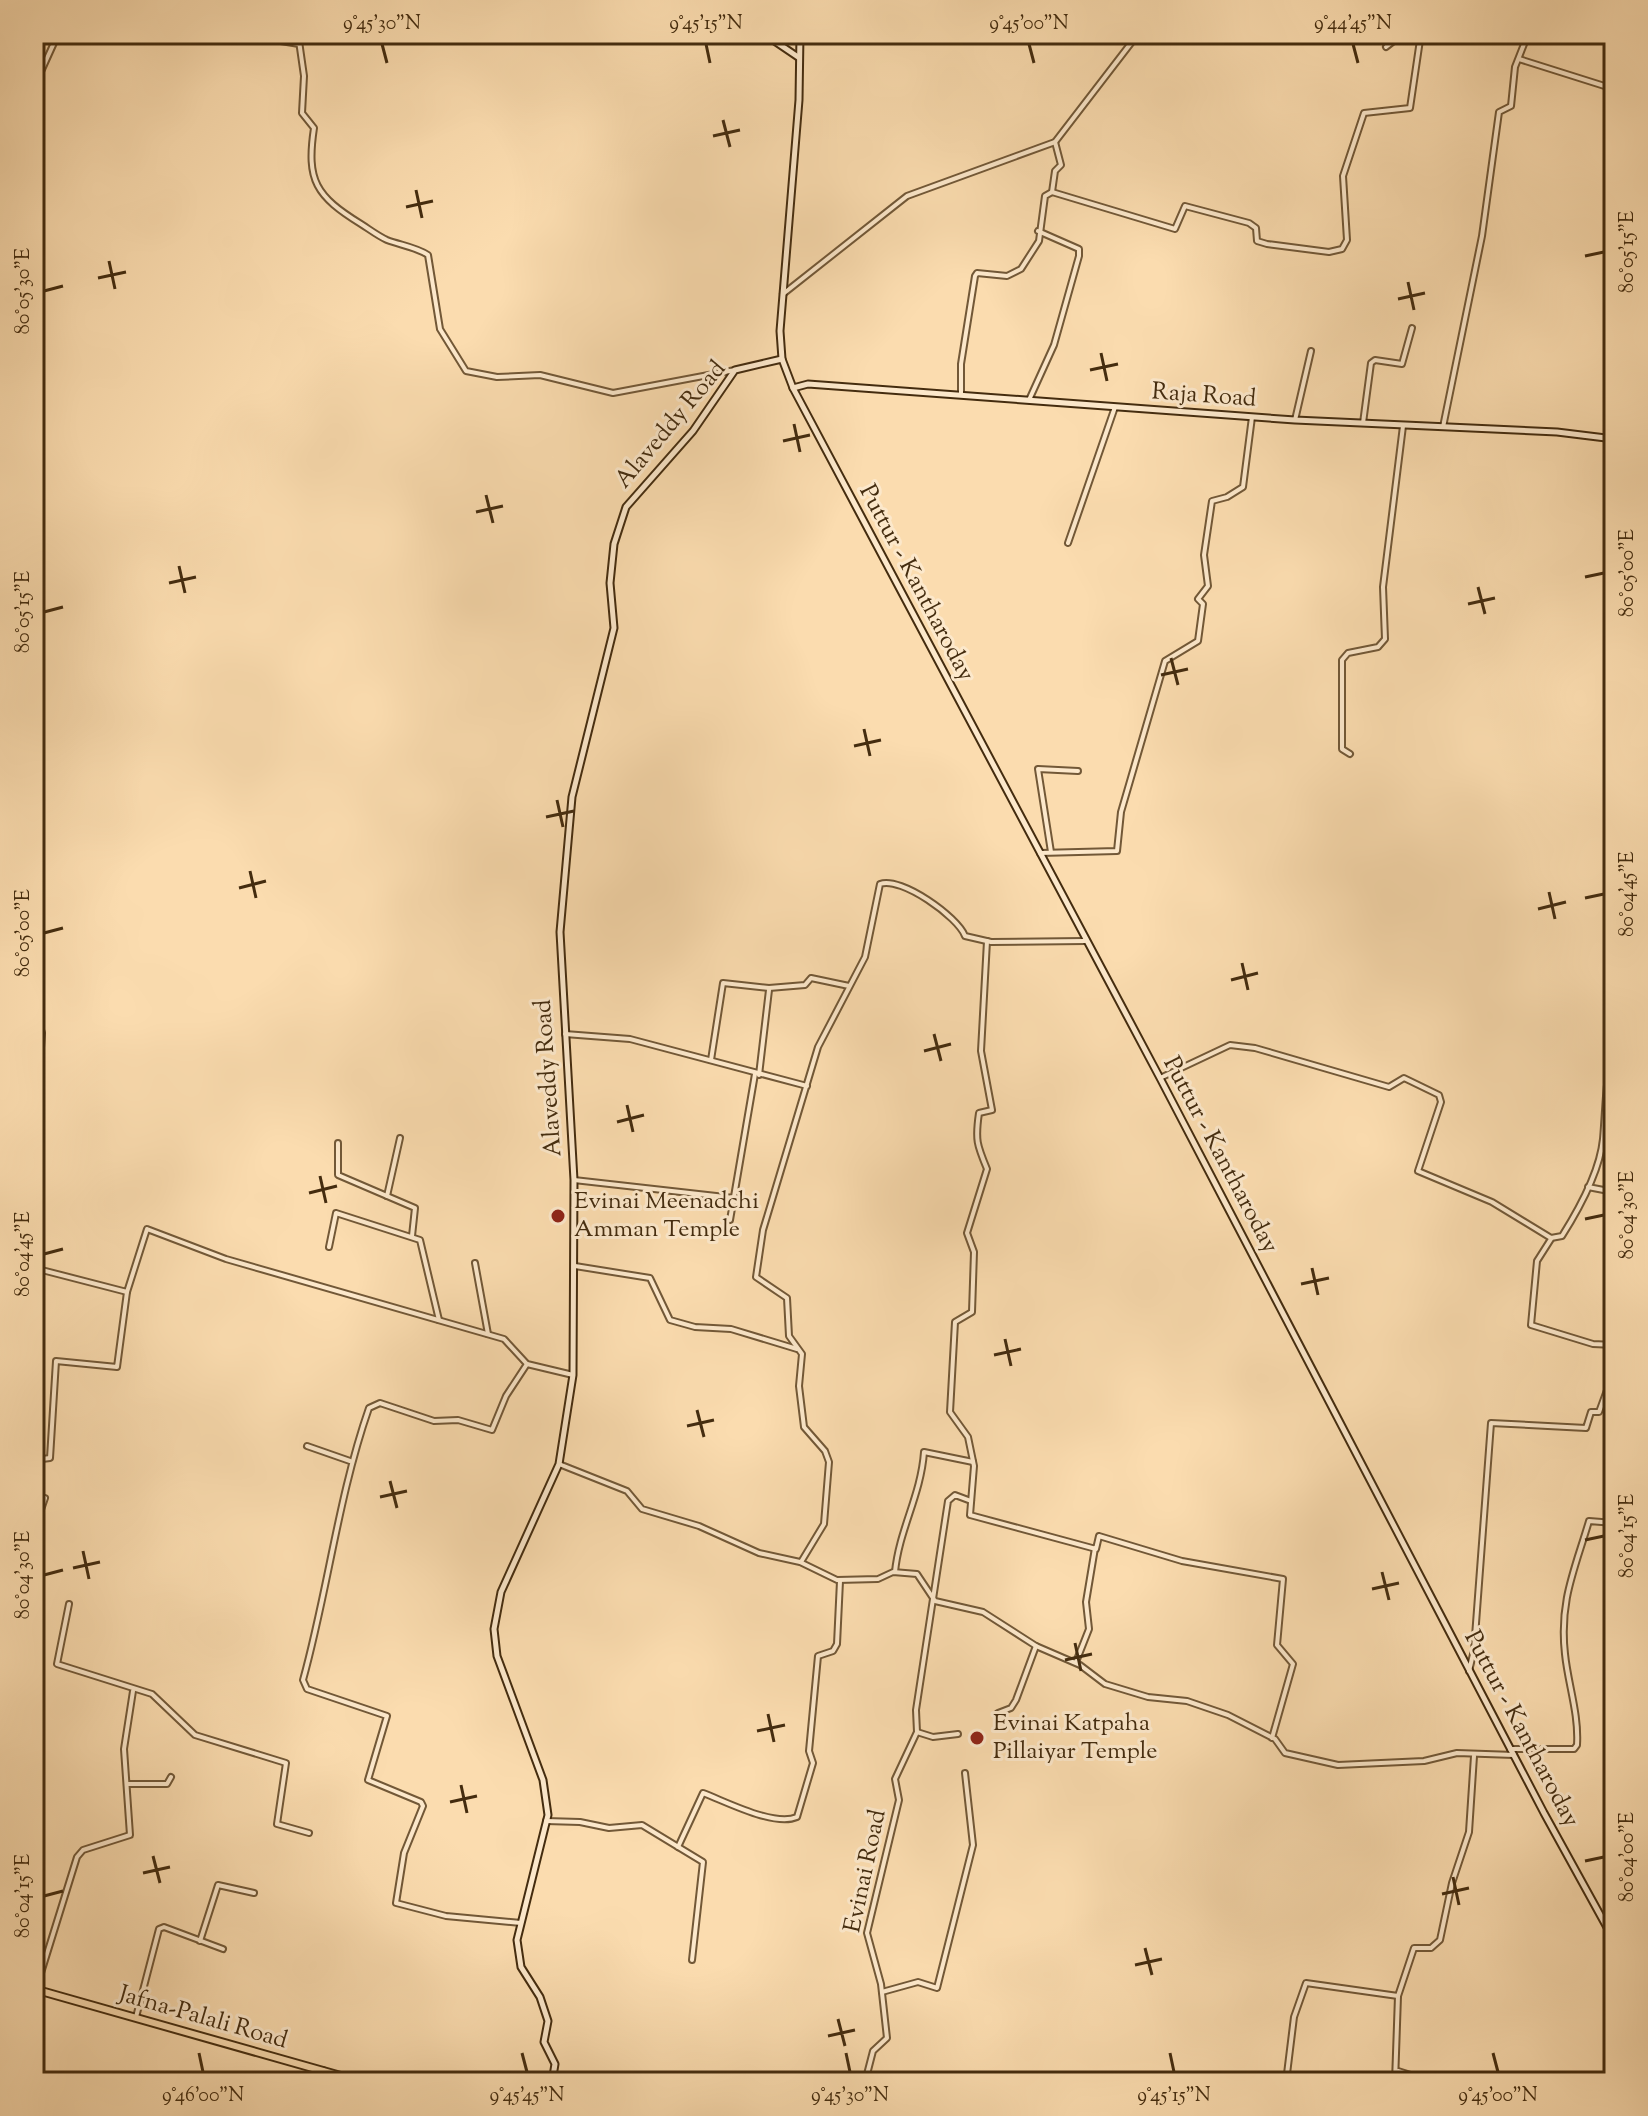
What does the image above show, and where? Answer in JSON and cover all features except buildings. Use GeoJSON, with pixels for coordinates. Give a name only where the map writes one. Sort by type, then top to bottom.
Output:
{"type":"FeatureCollection","features":[{"type":"Feature","properties":{"kind":"main road","name":"Jafna-Palali Road"},"geometry":{"type":"LineString","coordinates":[[35,1989],[362,2082]]}},
{"type":"Feature","properties":{"kind":"street"},"geometry":{"type":"LineString","coordinates":[[34,87],[58,34]]}},
{"type":"Feature","properties":{"kind":"street"},"geometry":{"type":"LineString","coordinates":[[238,34],[299,44]]}},
{"type":"Feature","properties":{"kind":"street"},"geometry":{"type":"LineString","coordinates":[[298,34],[304,76],[302,113],[314,128],[310,160],[314,180],[328,202],[346,217],[384,239],[428,255],[440,329],[466,371],[497,377],[540,375],[613,393],[735,370]]}},
{"type":"Feature","properties":{"kind":"street"},"geometry":{"type":"LineString","coordinates":[[764,34],[799,57]]}},
{"type":"Feature","properties":{"kind":"street","name":"Puttur - Kantharoday"},"geometry":{"type":"LineString","coordinates":[[800,34],[799,100],[781,295],[782,359],[793,388],[1160,1078],[1510,1749],[1614,1940]]}},
{"type":"Feature","properties":{"kind":"street"},"geometry":{"type":"LineString","coordinates":[[781,295],[907,196],[1055,142],[1138,34]]}},
{"type":"Feature","properties":{"kind":"street"},"geometry":{"type":"LineString","coordinates":[[1386,47],[1395,40],[1457,40],[1461,34]]}},
{"type":"Feature","properties":{"kind":"street"},"geometry":{"type":"LineString","coordinates":[[1443,427],[1484,224],[1499,112],[1511,106],[1519,59],[1528,34]]}},
{"type":"Feature","properties":{"kind":"street"},"geometry":{"type":"LineString","coordinates":[[1563,34],[1586,40],[1592,34]]}},
{"type":"Feature","properties":{"kind":"street"},"geometry":{"type":"LineString","coordinates":[[961,395],[961,364],[975,276],[977,273],[1007,276],[1021,269],[1039,241],[1045,196],[1052,192],[1175,229],[1185,206],[1249,223],[1256,228],[1257,241],[1267,244],[1329,252],[1342,249],[1347,240],[1343,176],[1364,113],[1410,108],[1420,40]]}},
{"type":"Feature","properties":{"kind":"street"},"geometry":{"type":"LineString","coordinates":[[1519,59],[1614,89]]}},
{"type":"Feature","properties":{"kind":"street"},"geometry":{"type":"LineString","coordinates":[[1052,192],[1055,171],[1061,165],[1055,142]]}},
{"type":"Feature","properties":{"kind":"street"},"geometry":{"type":"LineString","coordinates":[[1029,400],[1054,345],[1079,256],[1079,249],[1038,231]]}},
{"type":"Feature","properties":{"kind":"street"},"geometry":{"type":"LineString","coordinates":[[1363,424],[1371,363],[1375,360],[1402,364],[1412,328]]}},
{"type":"Feature","properties":{"kind":"street"},"geometry":{"type":"LineString","coordinates":[[1295,420],[1311,351]]}},
{"type":"Feature","properties":{"kind":"street","name":"Alaveddy Road"},"geometry":{"type":"LineString","coordinates":[[552,2082],[555,2064],[544,2042],[548,2021],[540,1997],[521,1967],[517,1940],[546,1821],[543,1780],[497,1656],[494,1629],[501,1592],[559,1464],[573,1375],[574,1180],[560,932],[572,797],[614,628],[610,583],[619,519],[693,431],[735,370],[782,359]]}},
{"type":"Feature","properties":{"kind":"street","name":"Raja Road"},"geometry":{"type":"LineString","coordinates":[[793,388],[808,384],[1295,420],[1557,432],[1614,439]]}},
{"type":"Feature","properties":{"kind":"street"},"geometry":{"type":"LineString","coordinates":[[1068,543],[1115,407]]}},
{"type":"Feature","properties":{"kind":"street"},"geometry":{"type":"LineString","coordinates":[[1038,853],[1117,851],[1121,812],[1165,661],[1198,641],[1202,633],[1203,604],[1198,599],[1208,586],[1204,555],[1212,501],[1227,497],[1243,487],[1252,417]]}},
{"type":"Feature","properties":{"kind":"street"},"geometry":{"type":"LineString","coordinates":[[1350,754],[1342,749],[1342,660],[1348,653],[1378,647],[1385,639],[1383,587],[1403,426]]}},
{"type":"Feature","properties":{"kind":"street"},"geometry":{"type":"LineString","coordinates":[[1051,852],[1038,769],[1078,771]]}},
{"type":"Feature","properties":{"kind":"street"},"geometry":{"type":"LineString","coordinates":[[34,829],[39,857],[34,1007],[42,1033],[38,1091],[41,1149],[34,1211]]}},
{"type":"Feature","properties":{"kind":"street"},"geometry":{"type":"LineString","coordinates":[[800,1562],[824,1524],[829,1474],[825,1451],[804,1427],[801,1350],[789,1336],[787,1298],[784,1293],[761,1283],[756,1277],[756,1265],[763,1230],[818,1047],[865,957],[880,884],[886,881],[910,888],[961,925],[965,936],[987,941],[1085,941]]}},
{"type":"Feature","properties":{"kind":"street"},"geometry":{"type":"LineString","coordinates":[[987,941],[981,1051],[992,1110],[979,1113],[976,1137],[978,1154],[987,1169],[967,1233],[974,1252],[972,1312],[955,1322],[950,1412],[968,1437],[973,1462],[970,1515],[979,1520],[1095,1548]]}},
{"type":"Feature","properties":{"kind":"street"},"geometry":{"type":"LineString","coordinates":[[711,1060],[723,983],[769,988],[805,985],[811,978],[849,986]]}},
{"type":"Feature","properties":{"kind":"street"},"geometry":{"type":"LineString","coordinates":[[730,1220],[769,990]]}},
{"type":"Feature","properties":{"kind":"street"},"geometry":{"type":"LineString","coordinates":[[565,1034],[630,1039],[807,1086]]}},
{"type":"Feature","properties":{"kind":"street"},"geometry":{"type":"LineString","coordinates":[[1160,1078],[1230,1045],[1295,1058],[1389,1087],[1404,1078],[1439,1095],[1441,1102],[1418,1171],[1492,1202],[1551,1238],[1562,1236],[1588,1187],[1603,1142],[1604,1088],[1614,1046]]}},
{"type":"Feature","properties":{"kind":"street"},"geometry":{"type":"LineString","coordinates":[[387,1196],[400,1138]]}},
{"type":"Feature","properties":{"kind":"street"},"geometry":{"type":"LineString","coordinates":[[338,1143],[338,1175],[415,1208],[412,1236]]}},
{"type":"Feature","properties":{"kind":"street"},"geometry":{"type":"LineString","coordinates":[[574,1180],[734,1198]]}},
{"type":"Feature","properties":{"kind":"street"},"geometry":{"type":"LineString","coordinates":[[1588,1187],[1614,1192]]}},
{"type":"Feature","properties":{"kind":"street"},"geometry":{"type":"LineString","coordinates":[[329,1247],[336,1213],[412,1236],[423,1245],[439,1320]]}},
{"type":"Feature","properties":{"kind":"street"},"geometry":{"type":"LineString","coordinates":[[34,1460],[50,1458],[56,1361],[117,1367],[127,1292],[147,1229],[226,1259],[504,1339],[527,1364],[573,1375]]}},
{"type":"Feature","properties":{"kind":"street"},"geometry":{"type":"LineString","coordinates":[[1551,1238],[1537,1261],[1531,1325],[1593,1344],[1614,1345]]}},
{"type":"Feature","properties":{"kind":"street"},"geometry":{"type":"LineString","coordinates":[[475,1263],[488,1334]]}},
{"type":"Feature","properties":{"kind":"street"},"geometry":{"type":"LineString","coordinates":[[575,1266],[650,1278],[670,1320],[695,1327],[731,1329],[761,1341],[801,1350]]}},
{"type":"Feature","properties":{"kind":"street"},"geometry":{"type":"LineString","coordinates":[[34,1268],[127,1292]]}},
{"type":"Feature","properties":{"kind":"street"},"geometry":{"type":"LineString","coordinates":[[521,1923],[446,1916],[396,1903],[404,1853],[423,1806],[421,1802],[368,1780],[387,1716],[303,1685],[350,1461],[373,1405],[380,1403],[434,1421],[458,1420],[492,1430],[506,1396],[527,1364]]}},
{"type":"Feature","properties":{"kind":"street"},"geometry":{"type":"LineString","coordinates":[[1469,1671],[1474,1650],[1491,1423],[1586,1428],[1591,1412],[1599,1412],[1614,1371]]}},
{"type":"Feature","properties":{"kind":"street"},"geometry":{"type":"LineString","coordinates":[[307,1446],[350,1461]]}},
{"type":"Feature","properties":{"kind":"street"},"geometry":{"type":"LineString","coordinates":[[895,1572],[901,1530],[920,1490],[924,1452],[973,1462]]}},
{"type":"Feature","properties":{"kind":"street"},"geometry":{"type":"LineString","coordinates":[[559,1464],[627,1491],[642,1509],[699,1526],[759,1553],[800,1562],[840,1581],[878,1579],[895,1572],[921,1577],[935,1601],[983,1612],[1036,1646],[1076,1662],[1105,1684],[1148,1697],[1204,1705],[1272,1738],[1285,1753],[1338,1765],[1424,1761],[1457,1753],[1474,1756],[1514,1755]]}},
{"type":"Feature","properties":{"kind":"street"},"geometry":{"type":"LineString","coordinates":[[34,1495],[45,1498],[34,1530]]}},
{"type":"Feature","properties":{"kind":"street","name":"Evinai Road"},"geometry":{"type":"LineString","coordinates":[[865,2081],[873,2051],[887,2038],[882,1992],[867,1933],[899,1800],[895,1779],[917,1732],[916,1710],[948,1501],[955,1495],[971,1501]]}},
{"type":"Feature","properties":{"kind":"street"},"geometry":{"type":"LineString","coordinates":[[1510,1749],[1574,1749],[1577,1745],[1571,1675],[1565,1656],[1564,1614],[1570,1573],[1589,1521],[1614,1523]]}},
{"type":"Feature","properties":{"kind":"street"},"geometry":{"type":"LineString","coordinates":[[1076,1662],[1089,1629],[1086,1602],[1099,1536],[1182,1561],[1283,1579],[1277,1645],[1293,1664],[1272,1738]]}},
{"type":"Feature","properties":{"kind":"street"},"geometry":{"type":"LineString","coordinates":[[678,1847],[703,1793],[736,1807],[778,1818],[797,1817],[813,1763],[809,1751],[817,1663],[821,1653],[833,1651],[837,1644],[840,1581]]}},
{"type":"Feature","properties":{"kind":"street"},"geometry":{"type":"LineString","coordinates":[[69,1604],[57,1664],[159,1698],[195,1735],[286,1763],[277,1824],[309,1833]]}},
{"type":"Feature","properties":{"kind":"street"},"geometry":{"type":"LineString","coordinates":[[998,1713],[1011,1708],[1016,1700],[1036,1646]]}},
{"type":"Feature","properties":{"kind":"street"},"geometry":{"type":"LineString","coordinates":[[35,1989],[77,1857],[83,1850],[130,1835],[125,1729],[133,1691]]}},
{"type":"Feature","properties":{"kind":"street"},"geometry":{"type":"LineString","coordinates":[[917,1732],[933,1737],[958,1734]]}},
{"type":"Feature","properties":{"kind":"street"},"geometry":{"type":"LineString","coordinates":[[1395,2082],[1398,2071],[1398,1996],[1414,1948],[1431,1948],[1440,1940],[1452,1883],[1469,1832],[1474,1756]]}},
{"type":"Feature","properties":{"kind":"street"},"geometry":{"type":"LineString","coordinates":[[882,1992],[918,1982],[937,1988],[973,1845],[965,1773]]}},
{"type":"Feature","properties":{"kind":"street"},"geometry":{"type":"LineString","coordinates":[[127,1784],[167,1784],[171,1777]]}},
{"type":"Feature","properties":{"kind":"street"},"geometry":{"type":"LineString","coordinates":[[546,1821],[580,1822],[609,1828],[642,1825],[703,1862],[692,1960]]}},
{"type":"Feature","properties":{"kind":"street"},"geometry":{"type":"LineString","coordinates":[[200,1941],[218,1885],[254,1893]]}},
{"type":"Feature","properties":{"kind":"street"},"geometry":{"type":"LineString","coordinates":[[136,2017],[159,1929],[164,1927],[223,1949]]}},
{"type":"Feature","properties":{"kind":"street"},"geometry":{"type":"LineString","coordinates":[[1286,2082],[1294,2017],[1306,1983],[1398,1996]]}},
{"type":"Feature","properties":{"kind":"street"},"geometry":{"type":"LineString","coordinates":[[320,2082],[323,2070]]}},
{"type":"Feature","properties":{"kind":"street"},"geometry":{"type":"LineString","coordinates":[[1398,2071],[1433,2082]]}},
{"type":"Feature","properties":{"kind":"street"},"geometry":{"type":"LineString","coordinates":[[865,2081],[876,2082]]}},
{"type":"Feature","properties":{"kind":"place","name":"Evinai Meenadchi Amman Temple"},"geometry":{"type":"Point","coordinates":[558,1216]}},
{"type":"Feature","properties":{"kind":"place","name":"Evinai Katpaha Pillaiyar Temple"},"geometry":{"type":"Point","coordinates":[977,1738]}}]}
